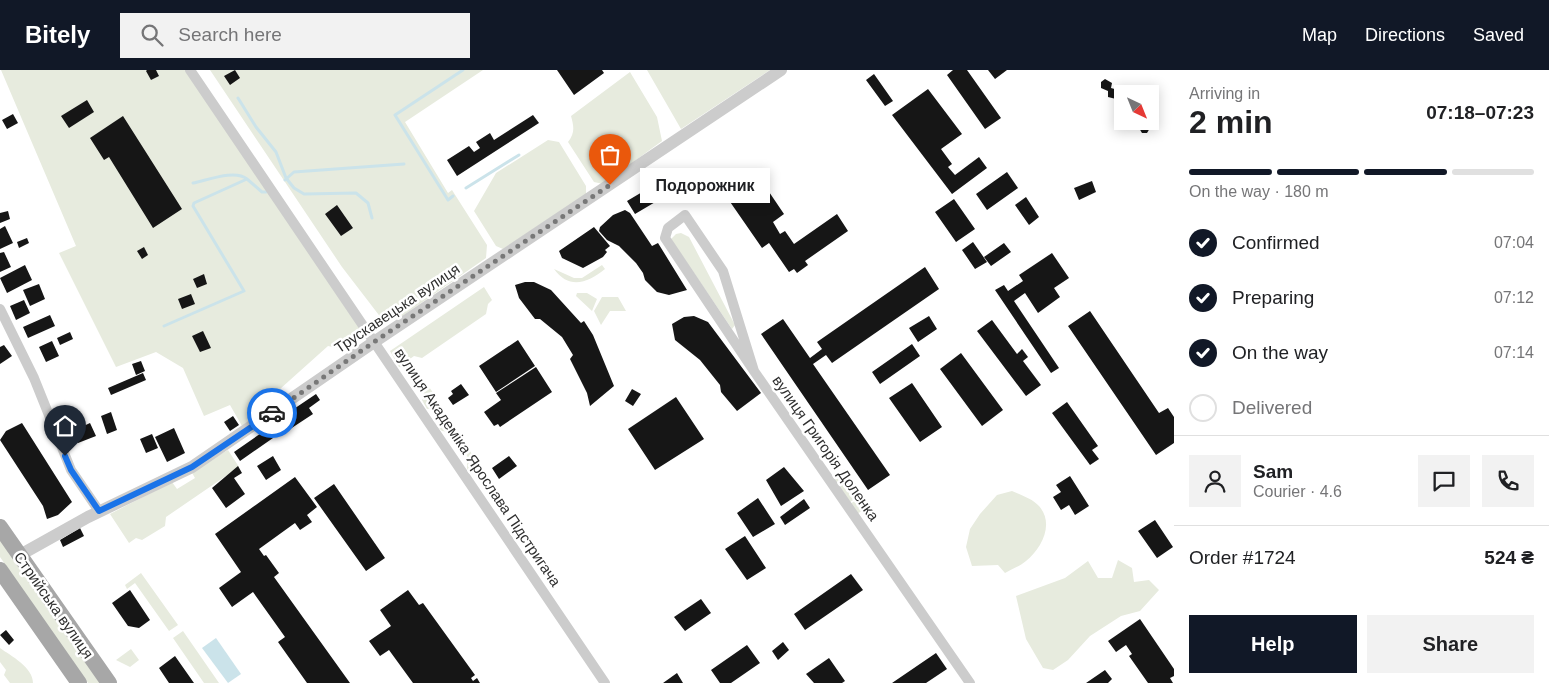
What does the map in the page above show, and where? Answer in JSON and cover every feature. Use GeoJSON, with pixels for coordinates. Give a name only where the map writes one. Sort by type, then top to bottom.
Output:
{"type":"FeatureCollection","features":[{"type":"Feature","properties":{"kind":"main road","name":"Стрийська вулиця"},"geometry":{"type":"LineString","coordinates":[[0,527],[109,683]]}},
{"type":"Feature","properties":{"kind":"main road","name":"Стрийська вулиця"},"geometry":{"type":"LineString","coordinates":[[0,570],[79,683]]}},
{"type":"Feature","properties":{"kind":"street","name":"вулиця Академіка Ярослава Підстригача"},"geometry":{"type":"LineString","coordinates":[[190,70],[605,683]]}},
{"type":"Feature","properties":{"kind":"street","name":"Трускавецька вулиця"},"geometry":{"type":"LineString","coordinates":[[20,555],[99,511],[192,467],[374,342],[781,70]]}},
{"type":"Feature","properties":{"kind":"street","name":"вулиця Григорія Доленка"},"geometry":{"type":"LineString","coordinates":[[754,371],[723,271],[685,215],[668,228],[665,238],[754,371],[970,683]]}},
{"type":"Feature","properties":{"kind":"street"},"geometry":{"type":"LineString","coordinates":[[0,309],[34,378],[71,470],[99,511]]}},
{"type":"Feature","properties":{"kind":"shaded area"},"geometry":{"type":"Polygon","coordinates":[[[1,70],[186,70],[358,326],[360,331],[355,340],[342,349],[328,346],[280,389],[284,397],[242,426],[230,405],[204,416],[183,368],[156,352],[116,367],[59,253],[76,246],[1,70]]]}},
{"type":"Feature","properties":{"kind":"shaded area"},"geometry":{"type":"Polygon","coordinates":[[[210,70],[483,70],[405,122],[448,193],[452,190],[487,245],[486,258],[401,317],[385,323],[342,267],[210,70]]]}},
{"type":"Feature","properties":{"kind":"shaded area"},"geometry":{"type":"Polygon","coordinates":[[[647,70],[770,70],[681,129],[647,70]]]}},
{"type":"Feature","properties":{"kind":"shaded area"},"geometry":{"type":"Polygon","coordinates":[[[630,72],[657,117],[662,141],[603,184],[594,182],[568,142],[573,130],[571,116],[630,72]]]}},
{"type":"Feature","properties":{"kind":"shaded area"},"geometry":{"type":"Polygon","coordinates":[[[548,140],[559,142],[586,186],[586,194],[503,249],[496,246],[474,211],[496,173],[548,140]]]}},
{"type":"Feature","properties":{"kind":"shaded area"},"geometry":{"type":"Polygon","coordinates":[[[681,233],[689,237],[735,325],[732,329],[671,239],[676,234],[681,233]]]}},
{"type":"Feature","properties":{"kind":"shaded area"},"geometry":{"type":"Polygon","coordinates":[[[602,265],[605,269],[599,274],[579,282],[566,280],[554,269],[574,278],[582,278],[602,265]]]}},
{"type":"Feature","properties":{"kind":"shaded area"},"geometry":{"type":"Polygon","coordinates":[[[484,287],[492,300],[488,304],[486,314],[422,358],[414,356],[410,359],[440,403],[434,408],[427,409],[422,400],[424,392],[408,368],[399,367],[390,351],[484,287]]]}},
{"type":"Feature","properties":{"kind":"shaded area"},"geometry":{"type":"Polygon","coordinates":[[[577,293],[587,293],[597,299],[592,311],[576,296],[577,293]]]}},
{"type":"Feature","properties":{"kind":"shaded area"},"geometry":{"type":"Polygon","coordinates":[[[602,297],[618,297],[626,311],[610,311],[601,325],[594,311],[602,297]]]}},
{"type":"Feature","properties":{"kind":"shaded area"},"geometry":{"type":"Polygon","coordinates":[[[445,415],[481,467],[475,472],[467,470],[467,456],[450,432],[442,431],[438,427],[438,421],[445,415]]]}},
{"type":"Feature","properties":{"kind":"shaded area"},"geometry":{"type":"Polygon","coordinates":[[[228,450],[239,467],[166,517],[165,526],[142,540],[136,538],[129,543],[110,514],[172,482],[177,489],[195,478],[191,471],[228,450]]]}},
{"type":"Feature","properties":{"kind":"shaded area"},"geometry":{"type":"Polygon","coordinates":[[[845,469],[863,494],[850,502],[833,477],[845,469]]]}},
{"type":"Feature","properties":{"kind":"shaded area"},"geometry":{"type":"Polygon","coordinates":[[[1012,491],[1034,501],[1044,513],[1046,528],[1041,543],[1026,561],[1005,573],[998,565],[972,566],[966,547],[970,529],[997,495],[1012,491]]]}},
{"type":"Feature","properties":{"kind":"shaded area"},"geometry":{"type":"Polygon","coordinates":[[[864,495],[871,505],[857,514],[850,504],[864,495]]]}},
{"type":"Feature","properties":{"kind":"shaded area"},"geometry":{"type":"Polygon","coordinates":[[[0,540],[100,683],[88,683],[0,557],[0,540]]]}},
{"type":"Feature","properties":{"kind":"shaded area"},"geometry":{"type":"Polygon","coordinates":[[[1118,560],[1132,568],[1134,582],[1149,580],[1159,590],[1140,611],[1121,616],[1090,636],[1068,660],[1053,670],[1043,668],[1026,639],[1016,596],[1065,578],[1088,561],[1098,578],[1112,578],[1118,560]]]}},
{"type":"Feature","properties":{"kind":"shaded area"},"geometry":{"type":"Polygon","coordinates":[[[141,573],[178,625],[169,631],[135,583],[127,589],[125,585],[141,573]]]}},
{"type":"Feature","properties":{"kind":"shaded area"},"geometry":{"type":"Polygon","coordinates":[[[183,631],[219,683],[204,683],[173,638],[183,631]]]}},
{"type":"Feature","properties":{"kind":"shaded area"},"geometry":{"type":"Polygon","coordinates":[[[0,648],[25,667],[32,677],[33,683],[10,683],[4,675],[6,670],[0,662],[0,648]]]}},
{"type":"Feature","properties":{"kind":"shaded area"},"geometry":{"type":"Polygon","coordinates":[[[131,649],[139,660],[130,667],[116,660],[131,649]]]}},
{"type":"Feature","properties":{"kind":"water"},"geometry":{"type":"Polygon","coordinates":[[[216,638],[241,674],[228,683],[202,648],[216,638]]]}},
{"type":"Feature","properties":{"kind":"building"},"geometry":{"type":"Polygon","coordinates":[[[147,70],[156,70],[159,76],[151,80],[147,70]]]}},
{"type":"Feature","properties":{"kind":"building"},"geometry":{"type":"Polygon","coordinates":[[[235,70],[240,78],[230,85],[224,76],[235,70]]]}},
{"type":"Feature","properties":{"kind":"building"},"geometry":{"type":"Polygon","coordinates":[[[557,70],[602,70],[604,73],[574,95],[557,70]]]}},
{"type":"Feature","properties":{"kind":"building"},"geometry":{"type":"Polygon","coordinates":[[[953,70],[967,70],[1001,118],[985,129],[947,75],[953,70]]]}},
{"type":"Feature","properties":{"kind":"building"},"geometry":{"type":"Polygon","coordinates":[[[988,70],[1007,70],[995,79],[988,70]]]}},
{"type":"Feature","properties":{"kind":"building"},"geometry":{"type":"Polygon","coordinates":[[[874,74],[893,101],[885,106],[866,80],[874,74]]]}},
{"type":"Feature","properties":{"kind":"building"},"geometry":{"type":"Polygon","coordinates":[[[1105,79],[1112,83],[1111,88],[1114,89],[1114,98],[1108,97],[1108,91],[1101,88],[1101,82],[1105,79]]]}},
{"type":"Feature","properties":{"kind":"building"},"geometry":{"type":"Polygon","coordinates":[[[928,89],[962,134],[941,149],[952,164],[948,167],[955,175],[979,157],[987,168],[952,194],[892,115],[928,89]]]}},
{"type":"Feature","properties":{"kind":"building"},"geometry":{"type":"Polygon","coordinates":[[[87,100],[94,112],[69,128],[61,116],[87,100]]]}},
{"type":"Feature","properties":{"kind":"building"},"geometry":{"type":"Polygon","coordinates":[[[13,114],[18,123],[7,129],[2,120],[13,114]]]}},
{"type":"Feature","properties":{"kind":"building"},"geometry":{"type":"Polygon","coordinates":[[[533,115],[539,123],[457,176],[447,160],[469,146],[474,152],[480,148],[476,142],[490,133],[494,140],[533,115]]]}},
{"type":"Feature","properties":{"kind":"building"},"geometry":{"type":"Polygon","coordinates":[[[123,116],[182,209],[153,228],[109,157],[104,160],[90,138],[123,116]]]}},
{"type":"Feature","properties":{"kind":"building"},"geometry":{"type":"Polygon","coordinates":[[[1140,130],[1149,130],[1147,133],[1142,133],[1140,130]]]}},
{"type":"Feature","properties":{"kind":"building"},"geometry":{"type":"Polygon","coordinates":[[[1007,172],[1018,188],[987,210],[976,194],[1007,172]]]}},
{"type":"Feature","properties":{"kind":"building"},"geometry":{"type":"Polygon","coordinates":[[[761,180],[784,214],[773,222],[780,234],[785,231],[794,244],[837,214],[848,231],[805,261],[808,265],[797,273],[794,269],[789,272],[769,243],[762,248],[726,196],[736,189],[738,192],[747,186],[749,188],[761,180]]]}},
{"type":"Feature","properties":{"kind":"building"},"geometry":{"type":"Polygon","coordinates":[[[1092,181],[1096,192],[1079,200],[1074,188],[1092,181]]]}},
{"type":"Feature","properties":{"kind":"building"},"geometry":{"type":"Polygon","coordinates":[[[649,188],[657,201],[635,214],[627,201],[649,188]]]}},
{"type":"Feature","properties":{"kind":"building"},"geometry":{"type":"Polygon","coordinates":[[[1026,197],[1039,217],[1029,225],[1015,205],[1026,197]]]}},
{"type":"Feature","properties":{"kind":"building"},"geometry":{"type":"Polygon","coordinates":[[[954,199],[975,229],[956,242],[935,212],[954,199]]]}},
{"type":"Feature","properties":{"kind":"building"},"geometry":{"type":"Polygon","coordinates":[[[337,205],[353,228],[341,236],[325,214],[337,205]]]}},
{"type":"Feature","properties":{"kind":"building"},"geometry":{"type":"Polygon","coordinates":[[[625,210],[630,213],[652,246],[658,243],[687,290],[669,295],[657,292],[645,280],[643,273],[636,263],[619,246],[607,240],[599,231],[600,227],[613,215],[625,210]]]}},
{"type":"Feature","properties":{"kind":"building"},"geometry":{"type":"Polygon","coordinates":[[[8,211],[10,219],[0,223],[0,213],[8,211]]]}},
{"type":"Feature","properties":{"kind":"building"},"geometry":{"type":"Polygon","coordinates":[[[5,226],[13,243],[0,249],[0,229],[5,226]]]}},
{"type":"Feature","properties":{"kind":"building"},"geometry":{"type":"Polygon","coordinates":[[[594,227],[610,246],[605,250],[607,252],[603,257],[583,268],[562,258],[559,251],[594,227]]]}},
{"type":"Feature","properties":{"kind":"building"},"geometry":{"type":"Polygon","coordinates":[[[27,238],[29,243],[19,248],[17,242],[27,238]]]}},
{"type":"Feature","properties":{"kind":"building"},"geometry":{"type":"Polygon","coordinates":[[[973,242],[987,262],[975,269],[962,250],[973,242]]]}},
{"type":"Feature","properties":{"kind":"building"},"geometry":{"type":"Polygon","coordinates":[[[1004,243],[1011,252],[991,266],[984,257],[1004,243]]]}},
{"type":"Feature","properties":{"kind":"building"},"geometry":{"type":"Polygon","coordinates":[[[144,247],[148,255],[142,259],[137,251],[144,247]]]}},
{"type":"Feature","properties":{"kind":"building"},"geometry":{"type":"Polygon","coordinates":[[[4,252],[11,267],[0,272],[0,253],[4,252]]]}},
{"type":"Feature","properties":{"kind":"building"},"geometry":{"type":"Polygon","coordinates":[[[1052,253],[1069,278],[1054,288],[1060,297],[1038,313],[1025,293],[1014,301],[1059,368],[1051,373],[995,290],[1004,285],[1008,291],[1023,281],[1019,275],[1052,253]]]}},
{"type":"Feature","properties":{"kind":"building"},"geometry":{"type":"Polygon","coordinates":[[[25,265],[32,280],[7,293],[0,278],[25,265]]]}},
{"type":"Feature","properties":{"kind":"building"},"geometry":{"type":"Polygon","coordinates":[[[925,267],[939,289],[832,363],[826,355],[813,364],[890,475],[868,490],[761,334],[783,319],[810,358],[822,349],[817,342],[925,267]]]}},
{"type":"Feature","properties":{"kind":"building"},"geometry":{"type":"Polygon","coordinates":[[[204,274],[207,284],[197,288],[193,279],[204,274]]]}},
{"type":"Feature","properties":{"kind":"building"},"geometry":{"type":"Polygon","coordinates":[[[534,282],[551,290],[581,323],[584,321],[593,335],[614,386],[590,406],[587,393],[570,359],[573,355],[562,337],[540,319],[535,319],[519,298],[515,285],[534,282]]]}},
{"type":"Feature","properties":{"kind":"building"},"geometry":{"type":"Polygon","coordinates":[[[39,284],[45,299],[30,306],[23,290],[39,284]]]}},
{"type":"Feature","properties":{"kind":"building"},"geometry":{"type":"Polygon","coordinates":[[[191,294],[195,304],[182,309],[178,299],[191,294]]]}},
{"type":"Feature","properties":{"kind":"building"},"geometry":{"type":"Polygon","coordinates":[[[24,300],[30,313],[16,320],[10,306],[24,300]]]}},
{"type":"Feature","properties":{"kind":"building"},"geometry":{"type":"Polygon","coordinates":[[[1090,311],[1159,413],[1168,408],[1174,417],[1174,443],[1156,455],[1068,326],[1090,311]]]}},
{"type":"Feature","properties":{"kind":"building"},"geometry":{"type":"Polygon","coordinates":[[[50,315],[55,326],[28,338],[23,327],[50,315]]]}},
{"type":"Feature","properties":{"kind":"building"},"geometry":{"type":"Polygon","coordinates":[[[694,316],[708,322],[761,393],[737,411],[721,392],[720,385],[700,360],[675,340],[672,324],[684,317],[694,316]]]}},
{"type":"Feature","properties":{"kind":"building"},"geometry":{"type":"Polygon","coordinates":[[[929,316],[937,329],[918,342],[909,328],[929,316]]]}},
{"type":"Feature","properties":{"kind":"building"},"geometry":{"type":"Polygon","coordinates":[[[992,320],[1017,354],[1022,349],[1028,357],[1023,361],[1041,385],[1026,396],[977,331],[992,320]]]}},
{"type":"Feature","properties":{"kind":"building"},"geometry":{"type":"Polygon","coordinates":[[[203,331],[211,348],[200,352],[192,336],[203,331]]]}},
{"type":"Feature","properties":{"kind":"building"},"geometry":{"type":"Polygon","coordinates":[[[70,332],[73,339],[60,345],[57,338],[70,332]]]}},
{"type":"Feature","properties":{"kind":"building"},"geometry":{"type":"Polygon","coordinates":[[[518,340],[535,366],[496,392],[479,366],[518,340]]]}},
{"type":"Feature","properties":{"kind":"building"},"geometry":{"type":"Polygon","coordinates":[[[52,341],[59,356],[46,362],[39,347],[52,341]]]}},
{"type":"Feature","properties":{"kind":"building"},"geometry":{"type":"Polygon","coordinates":[[[912,344],[920,356],[880,384],[872,372],[912,344]]]}},
{"type":"Feature","properties":{"kind":"building"},"geometry":{"type":"Polygon","coordinates":[[[4,345],[12,356],[0,364],[0,347],[4,345]]]}},
{"type":"Feature","properties":{"kind":"building"},"geometry":{"type":"Polygon","coordinates":[[[961,353],[1003,410],[982,426],[940,369],[961,353]]]}},
{"type":"Feature","properties":{"kind":"building"},"geometry":{"type":"Polygon","coordinates":[[[141,361],[145,371],[136,375],[132,364],[141,361]]]}},
{"type":"Feature","properties":{"kind":"building"},"geometry":{"type":"Polygon","coordinates":[[[536,367],[552,392],[500,427],[498,424],[494,426],[484,412],[501,400],[496,393],[536,367]]]}},
{"type":"Feature","properties":{"kind":"building"},"geometry":{"type":"Polygon","coordinates":[[[143,373],[146,380],[111,395],[108,388],[143,373]]]}},
{"type":"Feature","properties":{"kind":"building"},"geometry":{"type":"Polygon","coordinates":[[[912,383],[942,427],[920,442],[889,398],[912,383]]]}},
{"type":"Feature","properties":{"kind":"building"},"geometry":{"type":"Polygon","coordinates":[[[461,384],[469,395],[453,405],[448,398],[453,394],[451,391],[461,384]]]}},
{"type":"Feature","properties":{"kind":"building"},"geometry":{"type":"Polygon","coordinates":[[[632,389],[641,394],[633,406],[625,401],[632,389]]]}},
{"type":"Feature","properties":{"kind":"building"},"geometry":{"type":"Polygon","coordinates":[[[316,394],[320,400],[309,408],[313,414],[281,435],[273,423],[316,394]]]}},
{"type":"Feature","properties":{"kind":"building"},"geometry":{"type":"Polygon","coordinates":[[[676,397],[704,439],[655,470],[628,429],[676,397]]]}},
{"type":"Feature","properties":{"kind":"building"},"geometry":{"type":"Polygon","coordinates":[[[1067,402],[1098,446],[1092,450],[1099,459],[1090,465],[1052,413],[1067,402]]]}},
{"type":"Feature","properties":{"kind":"building"},"geometry":{"type":"Polygon","coordinates":[[[111,412],[117,430],[107,434],[101,416],[111,412]]]}},
{"type":"Feature","properties":{"kind":"building"},"geometry":{"type":"Polygon","coordinates":[[[233,416],[239,425],[230,431],[224,422],[233,416]]]}},
{"type":"Feature","properties":{"kind":"building"},"geometry":{"type":"Polygon","coordinates":[[[22,423],[72,502],[58,515],[47,519],[43,506],[0,440],[6,431],[22,423]]]}},
{"type":"Feature","properties":{"kind":"building"},"geometry":{"type":"Polygon","coordinates":[[[90,423],[96,436],[78,443],[73,431],[90,423]]]}},
{"type":"Feature","properties":{"kind":"building"},"geometry":{"type":"Polygon","coordinates":[[[174,428],[185,453],[167,462],[155,437],[174,428]]]}},
{"type":"Feature","properties":{"kind":"building"},"geometry":{"type":"Polygon","coordinates":[[[267,429],[273,438],[240,461],[234,452],[267,429]]]}},
{"type":"Feature","properties":{"kind":"building"},"geometry":{"type":"Polygon","coordinates":[[[152,434],[158,448],[146,453],[140,439],[152,434]]]}},
{"type":"Feature","properties":{"kind":"building"},"geometry":{"type":"Polygon","coordinates":[[[273,456],[281,470],[266,480],[257,466],[273,456]]]}},
{"type":"Feature","properties":{"kind":"building"},"geometry":{"type":"Polygon","coordinates":[[[509,456],[517,466],[499,479],[492,468],[509,456]]]}},
{"type":"Feature","properties":{"kind":"building"},"geometry":{"type":"Polygon","coordinates":[[[238,466],[242,473],[234,478],[245,494],[226,508],[212,488],[238,466]]]}},
{"type":"Feature","properties":{"kind":"building"},"geometry":{"type":"Polygon","coordinates":[[[784,467],[804,491],[781,506],[766,480],[784,467]]]}},
{"type":"Feature","properties":{"kind":"building"},"geometry":{"type":"Polygon","coordinates":[[[1070,476],[1089,506],[1075,515],[1069,505],[1061,510],[1053,497],[1061,492],[1056,485],[1070,476]]]}},
{"type":"Feature","properties":{"kind":"building"},"geometry":{"type":"Polygon","coordinates":[[[295,477],[317,507],[307,515],[312,522],[300,530],[295,523],[259,549],[264,556],[266,555],[279,573],[274,577],[350,683],[307,683],[278,642],[285,637],[253,592],[232,607],[219,588],[241,572],[215,534],[295,477]]]}},
{"type":"Feature","properties":{"kind":"building"},"geometry":{"type":"Polygon","coordinates":[[[334,484],[385,558],[366,571],[314,498],[334,484]]]}},
{"type":"Feature","properties":{"kind":"building"},"geometry":{"type":"Polygon","coordinates":[[[758,498],[775,524],[753,537],[737,513],[758,498]]]}},
{"type":"Feature","properties":{"kind":"building"},"geometry":{"type":"Polygon","coordinates":[[[804,499],[810,508],[785,525],[780,517],[804,499]]]}},
{"type":"Feature","properties":{"kind":"building"},"geometry":{"type":"Polygon","coordinates":[[[1155,520],[1173,547],[1157,558],[1138,531],[1155,520]]]}},
{"type":"Feature","properties":{"kind":"building"},"geometry":{"type":"Polygon","coordinates":[[[80,528],[84,536],[63,547],[60,540],[80,528]]]}},
{"type":"Feature","properties":{"kind":"building"},"geometry":{"type":"Polygon","coordinates":[[[745,536],[766,568],[747,580],[725,549],[745,536]]]}},
{"type":"Feature","properties":{"kind":"building"},"geometry":{"type":"Polygon","coordinates":[[[851,574],[863,590],[805,630],[794,614],[851,574]]]}},
{"type":"Feature","properties":{"kind":"building"},"geometry":{"type":"Polygon","coordinates":[[[130,590],[150,620],[139,628],[128,626],[112,603],[130,590]]]}},
{"type":"Feature","properties":{"kind":"building"},"geometry":{"type":"Polygon","coordinates":[[[408,590],[419,605],[423,603],[475,675],[471,678],[473,681],[477,678],[480,683],[413,683],[389,650],[380,656],[369,641],[391,626],[380,610],[408,590]]]}},
{"type":"Feature","properties":{"kind":"building"},"geometry":{"type":"Polygon","coordinates":[[[701,599],[711,613],[685,631],[674,617],[701,599]]]}},
{"type":"Feature","properties":{"kind":"building"},"geometry":{"type":"Polygon","coordinates":[[[1140,619],[1174,669],[1174,676],[1170,678],[1173,683],[1148,683],[1129,656],[1132,654],[1126,645],[1116,652],[1108,641],[1140,619]]]}},
{"type":"Feature","properties":{"kind":"building"},"geometry":{"type":"Polygon","coordinates":[[[6,630],[14,640],[9,645],[0,635],[6,630]]]}},
{"type":"Feature","properties":{"kind":"building"},"geometry":{"type":"Polygon","coordinates":[[[783,642],[789,650],[778,660],[772,651],[783,642]]]}},
{"type":"Feature","properties":{"kind":"building"},"geometry":{"type":"Polygon","coordinates":[[[747,645],[760,663],[731,683],[720,683],[711,670],[747,645]]]}},
{"type":"Feature","properties":{"kind":"building"},"geometry":{"type":"Polygon","coordinates":[[[936,653],[947,669],[926,683],[892,683],[936,653]]]}},
{"type":"Feature","properties":{"kind":"building"},"geometry":{"type":"Polygon","coordinates":[[[175,656],[194,683],[169,683],[159,668],[175,656]]]}},
{"type":"Feature","properties":{"kind":"building"},"geometry":{"type":"Polygon","coordinates":[[[829,658],[845,681],[842,683],[814,683],[806,674],[829,658]]]}},
{"type":"Feature","properties":{"kind":"building"},"geometry":{"type":"Polygon","coordinates":[[[1105,670],[1112,679],[1108,683],[1086,683],[1105,670]]]}},
{"type":"Feature","properties":{"kind":"building"},"geometry":{"type":"Polygon","coordinates":[[[677,673],[683,683],[663,683],[677,673]]]}},
{"type":"Feature","properties":{"kind":"waterway"},"geometry":{"type":"LineString","coordinates":[[453,196],[448,200],[395,115],[463,70]]}},
{"type":"Feature","properties":{"kind":"waterway"},"geometry":{"type":"LineString","coordinates":[[238,98],[256,127],[276,152],[286,178],[294,188],[304,194],[356,193],[368,203],[372,218]]}},
{"type":"Feature","properties":{"kind":"waterway"},"geometry":{"type":"LineString","coordinates":[[466,188],[519,155]]}},
{"type":"Feature","properties":{"kind":"waterway"},"geometry":{"type":"LineString","coordinates":[[285,180],[294,172],[404,164]]}},
{"type":"Feature","properties":{"kind":"waterway"},"geometry":{"type":"LineString","coordinates":[[193,183],[229,175],[242,176],[247,179]]}},
{"type":"Feature","properties":{"kind":"waterway"},"geometry":{"type":"LineString","coordinates":[[164,326],[244,291],[193,206],[194,203],[247,179],[262,192],[266,192]]}},
{"type":"Feature","properties":{"kind":"way so far"},"geometry":{"type":"LineString","coordinates":[[272,413],[322,377],[610,185]]}},
{"type":"Feature","properties":{"kind":"place","name":"Подорожник"},"geometry":{"type":"Point","coordinates":[610,185]}},
{"type":"Feature","properties":{"kind":"route"},"geometry":{"type":"LineString","coordinates":[[65,456],[71,470],[99,511],[192,467],[272,413]]}}]}
